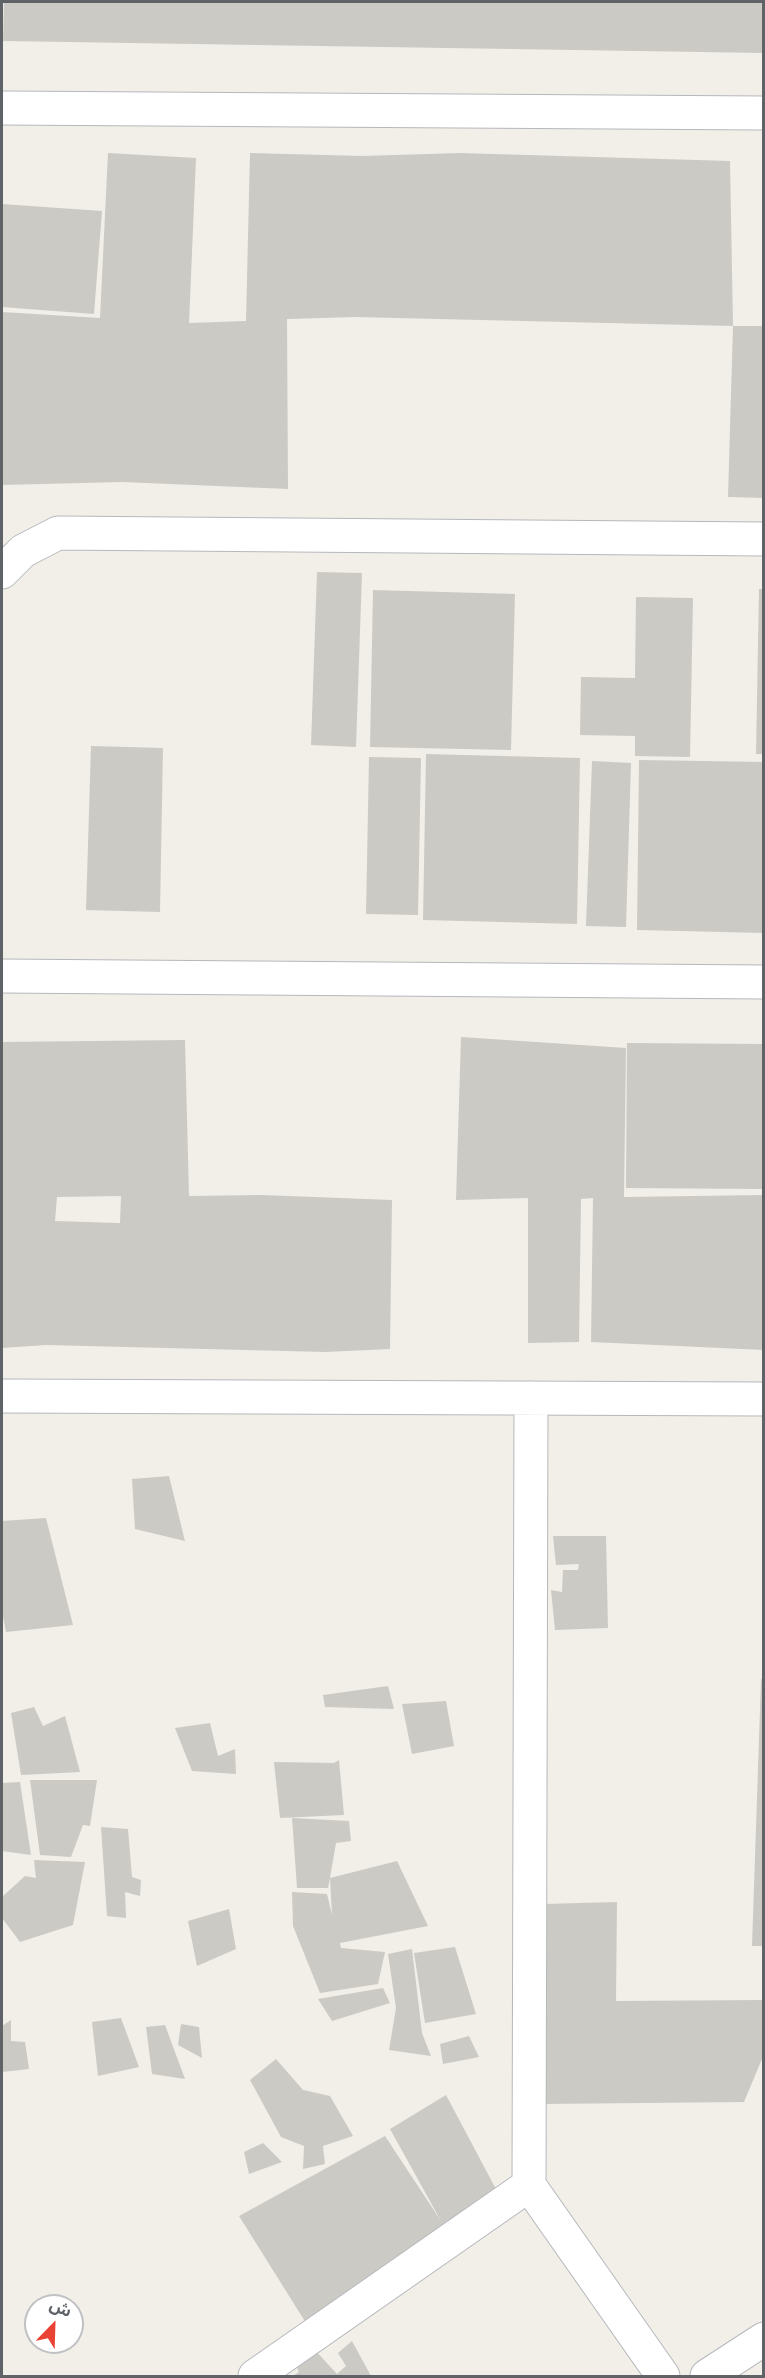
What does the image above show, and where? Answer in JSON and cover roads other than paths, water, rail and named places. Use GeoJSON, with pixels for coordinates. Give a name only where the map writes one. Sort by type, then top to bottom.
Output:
{"type":"FeatureCollection","features":[{"type":"Feature","properties":{"kind":"street"},"geometry":{"type":"LineString","coordinates":[[2,108],[764,113]]}},
{"type":"Feature","properties":{"kind":"street"},"geometry":{"type":"LineString","coordinates":[[2,572],[23,551],[58,533],[764,539]]}},
{"type":"Feature","properties":{"kind":"street"},"geometry":{"type":"LineString","coordinates":[[2,976],[764,982]]}},
{"type":"Feature","properties":{"kind":"street"},"geometry":{"type":"LineString","coordinates":[[2,1396],[764,1400]]}},
{"type":"Feature","properties":{"kind":"street"},"geometry":{"type":"LineString","coordinates":[[531,1398],[529,2185],[663,2376]]}},
{"type":"Feature","properties":{"kind":"street"},"geometry":{"type":"LineString","coordinates":[[255,2376],[529,2185]]}},
{"type":"Feature","properties":{"kind":"street"},"geometry":{"type":"LineString","coordinates":[[706,2376],[764,2339]]}}]}
